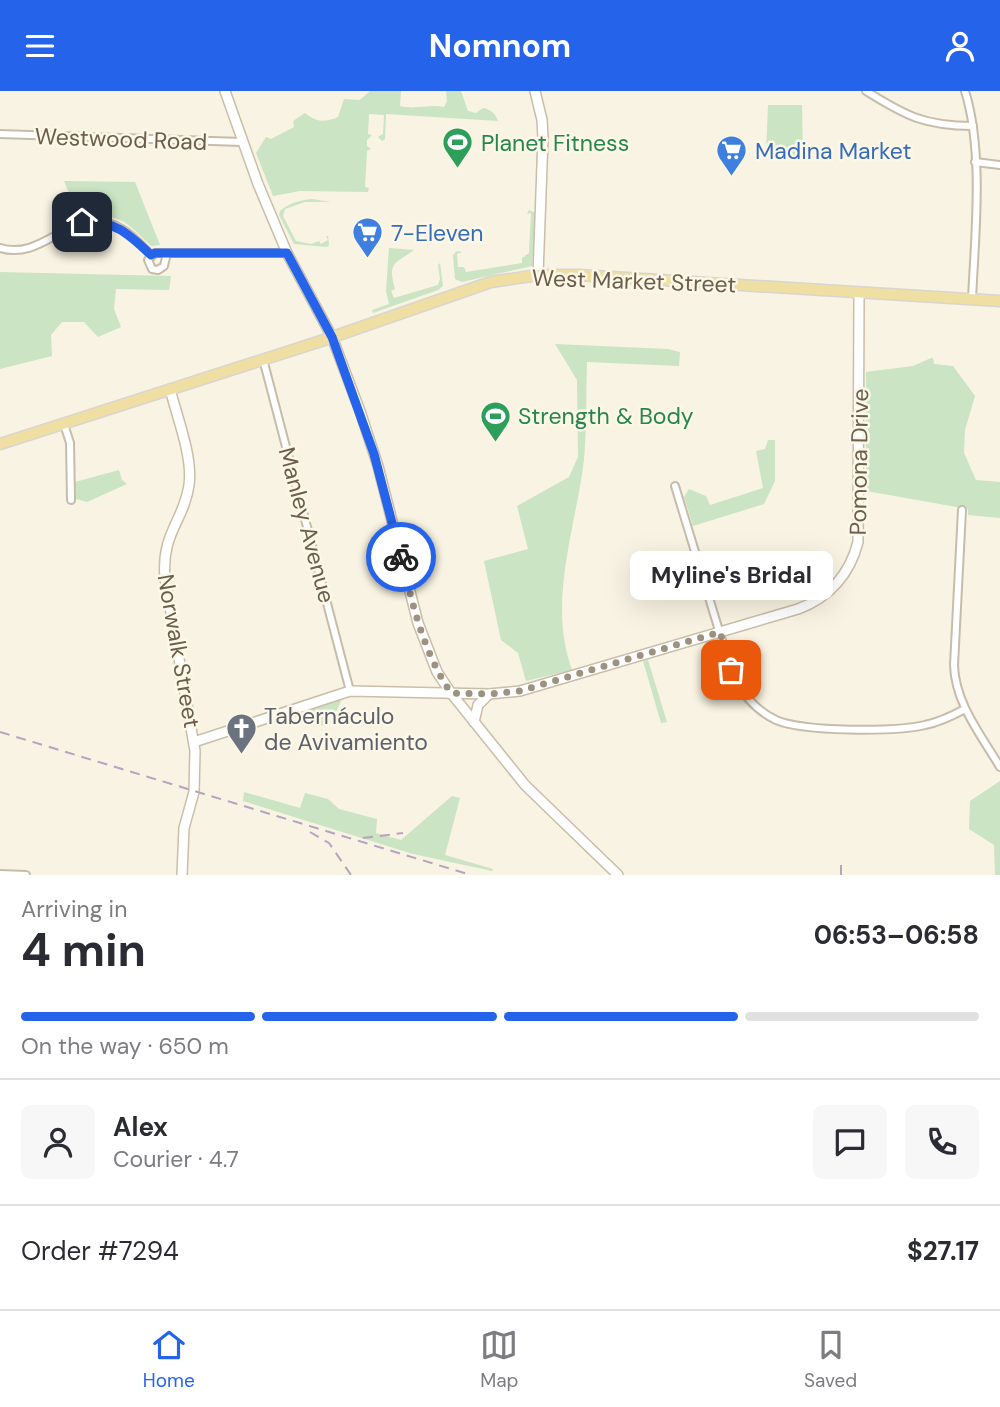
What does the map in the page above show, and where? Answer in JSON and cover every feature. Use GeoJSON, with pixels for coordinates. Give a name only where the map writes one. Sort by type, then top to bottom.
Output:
{"type":"FeatureCollection","features":[{"type":"Feature","properties":{"kind":"main road","name":"West Market Street"},"geometry":{"type":"LineString","coordinates":[[0,444],[332,337],[491,282],[538,275],[579,275],[1000,302]]}},
{"type":"Feature","properties":{"kind":"street"},"geometry":{"type":"LineString","coordinates":[[225,91],[242,142],[287,253],[332,337],[374,454],[418,623],[430,658],[451,693],[537,798],[618,875]]}},
{"type":"Feature","properties":{"kind":"street"},"geometry":{"type":"LineString","coordinates":[[535,91],[543,138],[538,275]]}},
{"type":"Feature","properties":{"kind":"street"},"geometry":{"type":"LineString","coordinates":[[866,91],[916,119],[973,126]]}},
{"type":"Feature","properties":{"kind":"street"},"geometry":{"type":"LineString","coordinates":[[965,91],[973,126],[975,162],[972,299]]}},
{"type":"Feature","properties":{"kind":"street","name":"Westwood Road"},"geometry":{"type":"LineString","coordinates":[[0,134],[242,142]]}},
{"type":"Feature","properties":{"kind":"street"},"geometry":{"type":"LineString","coordinates":[[975,162],[1000,165]]}},
{"type":"Feature","properties":{"kind":"street"},"geometry":{"type":"LineString","coordinates":[[0,248],[15,251],[31,249],[75,224],[97,222],[122,229],[151,255],[287,253]]}},
{"type":"Feature","properties":{"kind":"street"},"geometry":{"type":"LineString","coordinates":[[151,255],[149,266],[158,270],[167,263],[167,253]]}},
{"type":"Feature","properties":{"kind":"street","name":"Pomona Drive"},"geometry":{"type":"LineString","coordinates":[[194,742],[350,691],[489,694],[530,689],[816,602],[835,586],[851,563],[860,527],[859,293]]}},
{"type":"Feature","properties":{"kind":"street","name":"Manley Avenue"},"geometry":{"type":"LineString","coordinates":[[263,359],[350,691]]}},
{"type":"Feature","properties":{"kind":"street","name":"Norwalk Street"},"geometry":{"type":"LineString","coordinates":[[170,389],[187,456],[189,481],[185,499],[167,543],[164,566],[194,742],[194,792],[184,828],[182,875]]}},
{"type":"Feature","properties":{"kind":"street"},"geometry":{"type":"LineString","coordinates":[[64,424],[70,443],[71,500]]}},
{"type":"Feature","properties":{"kind":"street"},"geometry":{"type":"LineString","coordinates":[[675,486],[733,676],[745,696],[769,716],[792,726],[831,729],[915,727],[935,723],[965,709]]}},
{"type":"Feature","properties":{"kind":"street"},"geometry":{"type":"LineString","coordinates":[[962,510],[954,665],[957,688],[965,709],[1000,767]]}},
{"type":"Feature","properties":{"kind":"street"},"geometry":{"type":"LineString","coordinates":[[474,722],[478,705],[489,694]]}},
{"type":"Feature","properties":{"kind":"street"},"geometry":{"type":"LineString","coordinates":[[0,874],[26,875]]}},
{"type":"Feature","properties":{"kind":"green space"},"geometry":{"type":"Polygon","coordinates":[[[370,91],[401,91],[400,106],[444,107],[447,101],[446,91],[461,91],[468,111],[476,113],[486,109],[494,114],[498,121],[386,114],[385,139],[382,141],[378,137],[383,134],[384,115],[369,114],[368,134],[372,135],[367,140],[367,146],[371,149],[367,151],[365,187],[369,188],[368,192],[300,191],[273,196],[256,153],[266,137],[271,139],[294,127],[293,121],[305,113],[320,121],[338,117],[344,99],[360,100],[370,91]]]}},
{"type":"Feature","properties":{"kind":"green space"},"geometry":{"type":"Polygon","coordinates":[[[768,105],[802,105],[803,156],[766,154],[768,105]]]}},
{"type":"Feature","properties":{"kind":"green space"},"geometry":{"type":"Polygon","coordinates":[[[64,181],[135,182],[160,245],[151,246],[126,223],[112,217],[78,215],[64,181]]]}},
{"type":"Feature","properties":{"kind":"green space"},"geometry":{"type":"Polygon","coordinates":[[[312,199],[331,202],[305,202],[285,209],[283,216],[296,241],[311,244],[319,241],[321,244],[328,240],[328,236],[329,245],[327,247],[294,244],[279,215],[280,211],[291,204],[312,199]]]}},
{"type":"Feature","properties":{"kind":"green space"},"geometry":{"type":"Polygon","coordinates":[[[529,210],[536,213],[532,266],[462,282],[455,279],[453,255],[457,251],[462,252],[457,254],[458,267],[464,267],[466,272],[522,263],[522,258],[529,253],[529,210]]]}},
{"type":"Feature","properties":{"kind":"green space"},"geometry":{"type":"Polygon","coordinates":[[[389,248],[414,250],[392,268],[395,289],[391,291],[394,298],[438,285],[440,263],[443,286],[373,313],[372,310],[389,304],[386,291],[389,248]]]}},
{"type":"Feature","properties":{"kind":"green space"},"geometry":{"type":"Polygon","coordinates":[[[0,272],[171,276],[169,290],[116,289],[114,309],[121,327],[98,337],[84,322],[62,322],[51,335],[52,356],[0,369],[0,272]]]}},
{"type":"Feature","properties":{"kind":"green space"},"geometry":{"type":"Polygon","coordinates":[[[555,344],[668,349],[680,352],[679,366],[587,362],[584,459],[563,591],[565,644],[572,670],[526,681],[518,653],[501,640],[484,561],[528,549],[517,506],[569,477],[578,457],[577,380],[555,344]]]}},
{"type":"Feature","properties":{"kind":"green space"},"geometry":{"type":"Polygon","coordinates":[[[931,358],[934,364],[953,366],[975,396],[965,430],[964,453],[976,480],[1000,482],[1000,518],[968,515],[968,509],[866,491],[866,372],[913,366],[931,358]]]}},
{"type":"Feature","properties":{"kind":"green space"},"geometry":{"type":"Polygon","coordinates":[[[768,440],[775,440],[775,481],[764,504],[693,526],[684,497],[689,489],[706,496],[710,505],[763,488],[756,451],[765,449],[768,440]]]}},
{"type":"Feature","properties":{"kind":"green space"},"geometry":{"type":"Polygon","coordinates":[[[119,470],[122,480],[127,484],[87,502],[76,499],[75,482],[119,470]]]}},
{"type":"Feature","properties":{"kind":"green space"},"geometry":{"type":"Polygon","coordinates":[[[648,660],[667,722],[661,723],[643,661],[648,660]]]}},
{"type":"Feature","properties":{"kind":"green space"},"geometry":{"type":"Polygon","coordinates":[[[339,699],[341,701],[336,712],[329,711],[324,726],[292,716],[339,699]]]}},
{"type":"Feature","properties":{"kind":"green space"},"geometry":{"type":"Polygon","coordinates":[[[1000,781],[1000,875],[995,875],[994,845],[969,829],[970,801],[1000,781]]]}},
{"type":"Feature","properties":{"kind":"green space"},"geometry":{"type":"Polygon","coordinates":[[[244,792],[300,808],[305,793],[328,799],[339,809],[377,819],[376,833],[401,840],[452,796],[460,798],[445,855],[493,869],[492,871],[413,854],[243,801],[244,792]]]}},
{"type":"Feature","properties":{"kind":"railway"},"geometry":{"type":"LineString","coordinates":[[0,732],[471,875]]}},
{"type":"Feature","properties":{"kind":"railway"},"geometry":{"type":"LineString","coordinates":[[310,832],[329,843],[351,875]]}},
{"type":"Feature","properties":{"kind":"railway"},"geometry":{"type":"LineString","coordinates":[[363,838],[403,833]]}},
{"type":"Feature","properties":{"kind":"railway"},"geometry":{"type":"LineString","coordinates":[[841,860],[841,875]]}},
{"type":"Feature","properties":{"kind":"way so far"},"geometry":{"type":"LineString","coordinates":[[401,557],[430,658],[451,693],[489,694],[520,691],[720,632],[731,670]]}},
{"type":"Feature","properties":{"kind":"place","name":"Planet Fitness"},"geometry":{"type":"Point","coordinates":[458,170]}},
{"type":"Feature","properties":{"kind":"place","name":"Madina Market"},"geometry":{"type":"Point","coordinates":[732,178]}},
{"type":"Feature","properties":{"kind":"place","name":"7-Eleven"},"geometry":{"type":"Point","coordinates":[368,260]}},
{"type":"Feature","properties":{"kind":"place","name":"Strength & Body"},"geometry":{"type":"Point","coordinates":[495,443]}},
{"type":"Feature","properties":{"kind":"place","name":"Myline's Bridal"},"geometry":{"type":"Point","coordinates":[731,670]}},
{"type":"Feature","properties":{"kind":"place","name":"Tabernáculo de Avivamiento"},"geometry":{"type":"Point","coordinates":[241,756]}},
{"type":"Feature","properties":{"kind":"route"},"geometry":{"type":"LineString","coordinates":[[82,222],[113,225],[127,232],[151,255],[287,253],[332,337],[360,411],[401,557]]}}]}
